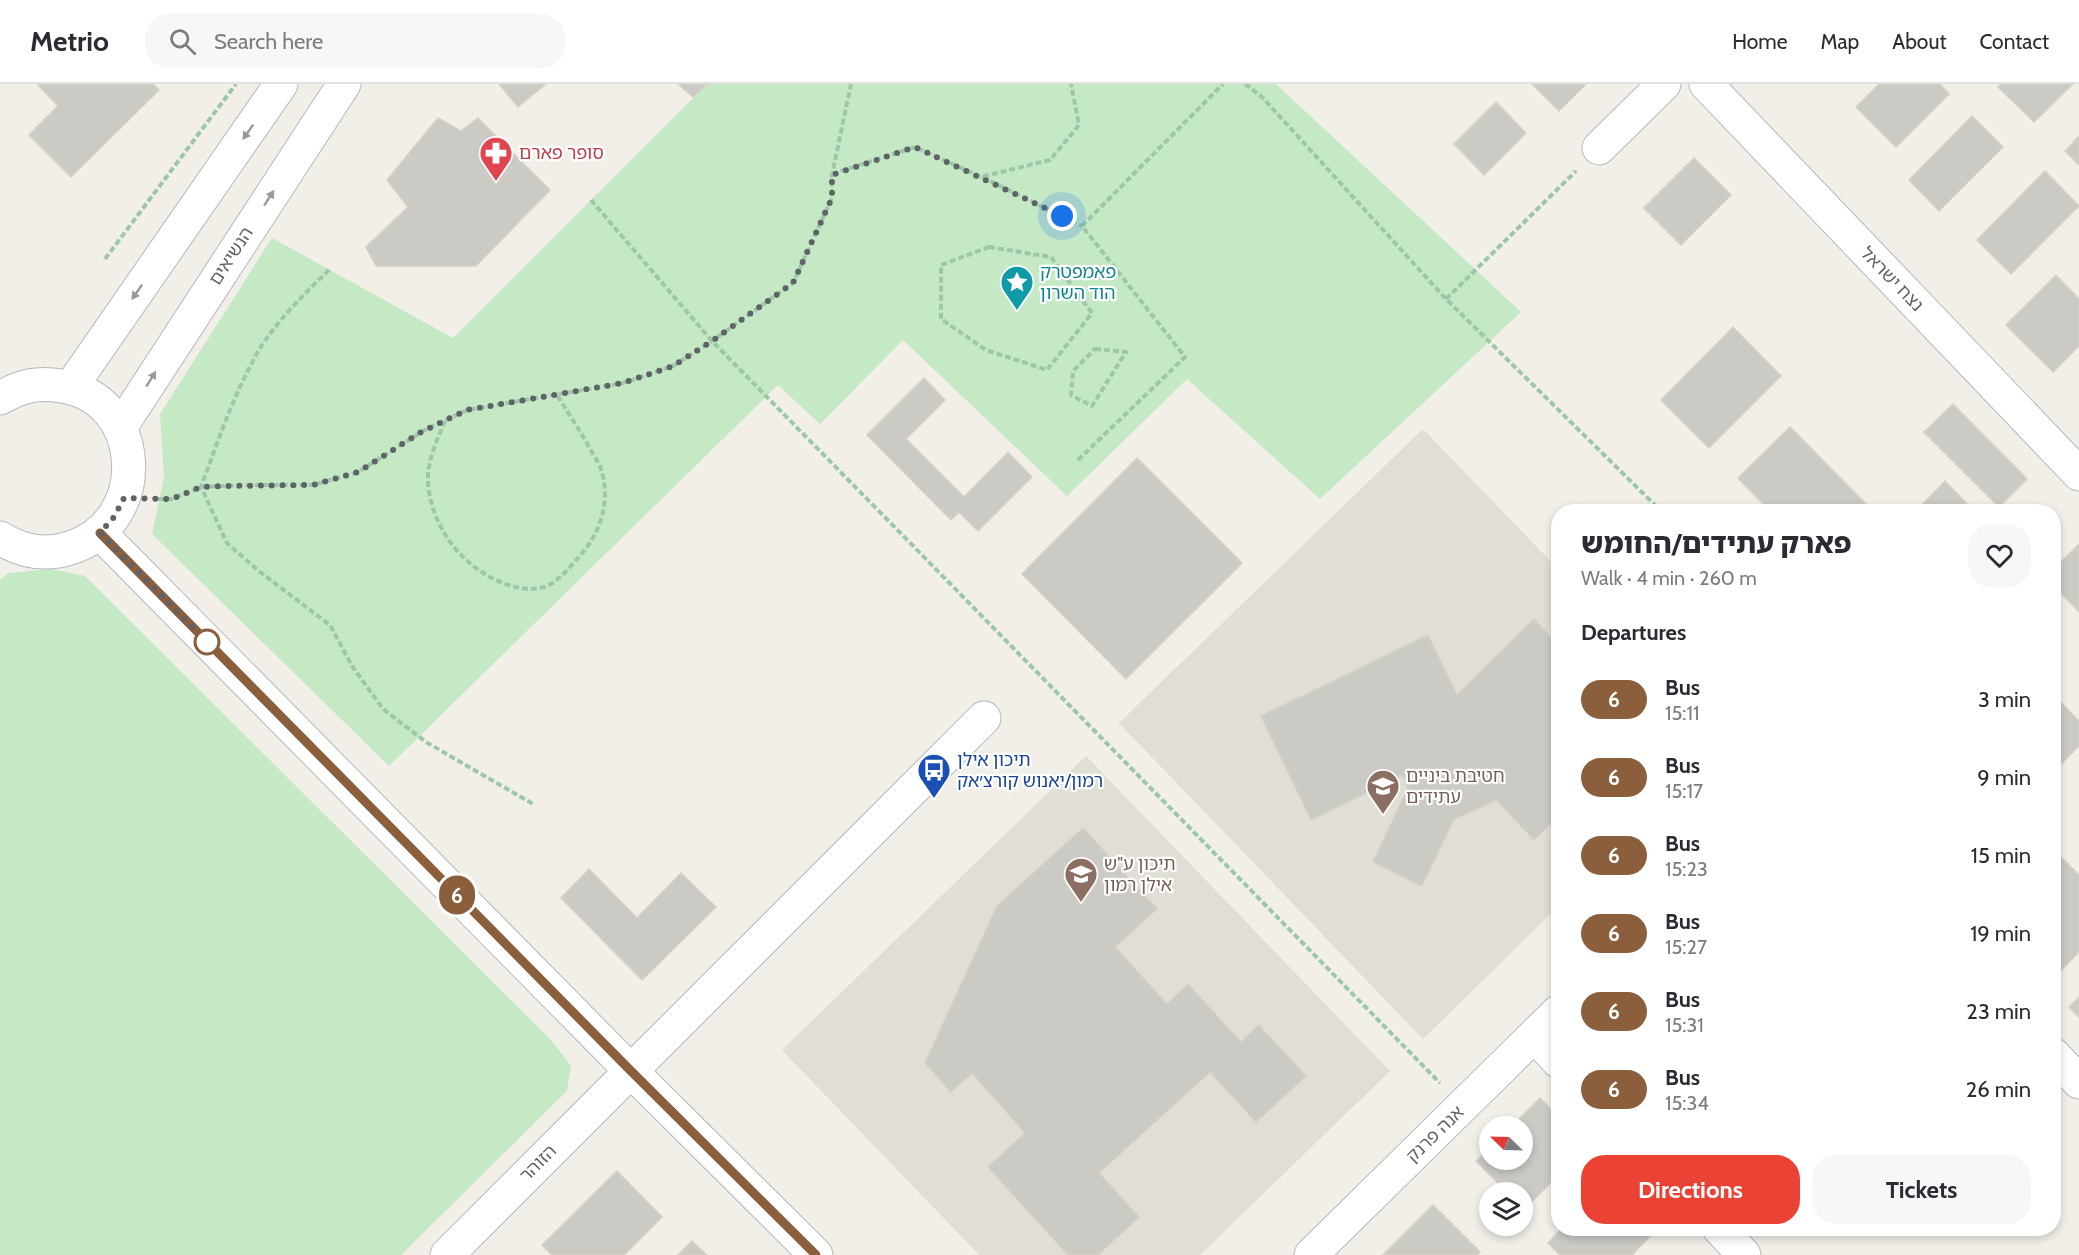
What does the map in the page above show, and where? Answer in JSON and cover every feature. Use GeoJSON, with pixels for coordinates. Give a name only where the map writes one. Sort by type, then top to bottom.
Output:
{"type":"FeatureCollection","features":[{"type":"Feature","properties":{"kind":"street"},"geometry":{"type":"LineString","coordinates":[[71,387],[281,84]]}},
{"type":"Feature","properties":{"kind":"street","name":"הנשיאים"},"geometry":{"type":"LineString","coordinates":[[120,428],[344,84]]}},
{"type":"Feature","properties":{"kind":"street"},"geometry":{"type":"LineString","coordinates":[[1599,148],[1664,84]]}},
{"type":"Feature","properties":{"kind":"street","name":"נצח ישראל"},"geometry":{"type":"LineString","coordinates":[[1706,84],[2079,474]]}},
{"type":"Feature","properties":{"kind":"street"},"geometry":{"type":"LineString","coordinates":[[0,398],[15,389],[43,383],[71,387],[91,396],[120,428],[128,451],[129,467],[124,498],[114,517],[100,533],[80,545],[59,552],[5,548]]}},
{"type":"Feature","properties":{"kind":"street"},"geometry":{"type":"LineString","coordinates":[[100,533],[630,1070],[816,1255]]}},
{"type":"Feature","properties":{"kind":"street","name":"הזוהר"},"geometry":{"type":"LineString","coordinates":[[447,1255],[984,718]]}},
{"type":"Feature","properties":{"kind":"street","name":"אנה פרנק"},"geometry":{"type":"LineString","coordinates":[[1311,1255],[1551,1019]]}},
{"type":"Feature","properties":{"kind":"street"},"geometry":{"type":"LineString","coordinates":[[1535,1036],[1551,1053]]}},
{"type":"Feature","properties":{"kind":"street"},"geometry":{"type":"LineString","coordinates":[[2061,1063],[2079,1082]]}},
{"type":"Feature","properties":{"kind":"street"},"geometry":{"type":"LineString","coordinates":[[1726,1236],[1744,1255]]}},
{"type":"Feature","properties":{"kind":"path"},"geometry":{"type":"LineString","coordinates":[[105,259],[236,84]]}},
{"type":"Feature","properties":{"kind":"path"},"geometry":{"type":"LineString","coordinates":[[124,498],[172,499],[201,487],[244,484],[313,485],[358,472],[423,431],[467,410],[633,380],[673,366],[793,283],[832,198],[832,175],[851,84]]}},
{"type":"Feature","properties":{"kind":"path"},"geometry":{"type":"LineString","coordinates":[[981,177],[1050,160],[1079,126],[1071,84]]}},
{"type":"Feature","properties":{"kind":"path"},"geometry":{"type":"LineString","coordinates":[[1082,226],[1223,84]]}},
{"type":"Feature","properties":{"kind":"path"},"geometry":{"type":"LineString","coordinates":[[1245,84],[1262,98],[1446,298],[1654,504]]}},
{"type":"Feature","properties":{"kind":"path"},"geometry":{"type":"LineString","coordinates":[[832,175],[915,147],[1082,226],[1185,357],[1078,460]]}},
{"type":"Feature","properties":{"kind":"path"},"geometry":{"type":"LineString","coordinates":[[1446,298],[1599,148]]}},
{"type":"Feature","properties":{"kind":"path"},"geometry":{"type":"LineString","coordinates":[[591,200],[712,341],[1463,1107]]}},
{"type":"Feature","properties":{"kind":"path"},"geometry":{"type":"LineString","coordinates":[[989,247],[1052,257],[1092,312],[1047,370],[986,350],[941,319],[941,266],[989,247]]}},
{"type":"Feature","properties":{"kind":"path"},"geometry":{"type":"LineString","coordinates":[[329,270],[301,297],[260,349],[226,417],[201,487],[227,543],[260,572],[330,625],[352,666],[383,709],[426,742],[533,804]]}},
{"type":"Feature","properties":{"kind":"path"},"geometry":{"type":"LineString","coordinates":[[1095,349],[1126,352],[1092,405],[1071,395],[1073,371],[1095,349]]}},
{"type":"Feature","properties":{"kind":"path"},"geometry":{"type":"LineString","coordinates":[[445,420],[430,456],[428,482],[435,515],[448,540],[463,559],[491,579],[518,589],[545,587],[572,567],[594,537],[606,504],[601,469],[579,429],[556,395]]}},
{"type":"Feature","properties":{"kind":"shaded area","name":"חטיבת ביניים עתידים"},"geometry":{"type":"Polygon","coordinates":[[[1423,429],[1551,562],[1551,914],[1423,1039],[1119,723],[1423,429]]]}},
{"type":"Feature","properties":{"kind":"shaded area","name":"תיכון ע\"ש אילן רמון"},"geometry":{"type":"Polygon","coordinates":[[[1086,756],[1390,1071],[1200,1255],[979,1255],[782,1050],[1086,756]]]}},
{"type":"Feature","properties":{"kind":"green space"},"geometry":{"type":"Polygon","coordinates":[[[707,84],[1276,84],[1521,312],[1320,499],[1187,379],[1067,496],[903,340],[820,424],[778,385],[389,766],[152,534],[164,478],[160,414],[272,238],[453,338],[707,84]]]}},
{"type":"Feature","properties":{"kind":"green space"},"geometry":{"type":"Polygon","coordinates":[[[51,569],[85,576],[551,1040],[571,1066],[567,1091],[401,1255],[0,1255],[0,580],[9,573],[51,569]]]}},
{"type":"Feature","properties":{"kind":"building"},"geometry":{"type":"Polygon","coordinates":[[[37,84],[153,84],[159,90],[71,177],[29,135],[58,106],[37,84]]]}},
{"type":"Feature","properties":{"kind":"building"},"geometry":{"type":"Polygon","coordinates":[[[499,84],[546,84],[518,107],[499,84]]]}},
{"type":"Feature","properties":{"kind":"building"},"geometry":{"type":"Polygon","coordinates":[[[678,84],[707,84],[693,97],[678,84]]]}},
{"type":"Feature","properties":{"kind":"building"},"geometry":{"type":"Polygon","coordinates":[[[1532,84],[1586,84],[1559,111],[1532,84]]]}},
{"type":"Feature","properties":{"kind":"building"},"geometry":{"type":"Polygon","coordinates":[[[1879,84],[1940,84],[1949,94],[1896,147],[1856,107],[1879,84]]]}},
{"type":"Feature","properties":{"kind":"building"},"geometry":{"type":"Polygon","coordinates":[[[2001,84],[2073,84],[2034,122],[1998,87],[2001,84]]]}},
{"type":"Feature","properties":{"kind":"building"},"geometry":{"type":"Polygon","coordinates":[[[1496,102],[1526,133],[1484,175],[1454,144],[1496,102]]]}},
{"type":"Feature","properties":{"kind":"building"},"geometry":{"type":"Polygon","coordinates":[[[1972,116],[2003,147],[1939,211],[1909,180],[1972,116]]]}},
{"type":"Feature","properties":{"kind":"building"},"geometry":{"type":"Polygon","coordinates":[[[438,118],[461,131],[478,118],[550,190],[476,266],[376,266],[366,247],[408,207],[387,180],[438,118]]]}},
{"type":"Feature","properties":{"kind":"building"},"geometry":{"type":"Polygon","coordinates":[[[2079,136],[2079,165],[2065,151],[2079,136]]]}},
{"type":"Feature","properties":{"kind":"building"},"geometry":{"type":"Polygon","coordinates":[[[1694,158],[1731,195],[1681,245],[1644,208],[1694,158]]]}},
{"type":"Feature","properties":{"kind":"building"},"geometry":{"type":"Polygon","coordinates":[[[2045,171],[2079,206],[2011,274],[1977,240],[2045,171]]]}},
{"type":"Feature","properties":{"kind":"building"},"geometry":{"type":"Polygon","coordinates":[[[2056,275],[2079,299],[2079,346],[2053,372],[2006,325],[2056,275]]]}},
{"type":"Feature","properties":{"kind":"building"},"geometry":{"type":"Polygon","coordinates":[[[1733,327],[1781,376],[1709,448],[1661,400],[1733,327]]]}},
{"type":"Feature","properties":{"kind":"building"},"geometry":{"type":"Polygon","coordinates":[[[924,378],[945,400],[906,439],[964,497],[1008,452],[1032,477],[978,531],[959,512],[951,520],[867,435],[924,378]]]}},
{"type":"Feature","properties":{"kind":"building"},"geometry":{"type":"Polygon","coordinates":[[[1953,404],[2027,479],[2002,504],[1996,504],[1924,432],[1953,404]]]}},
{"type":"Feature","properties":{"kind":"building"},"geometry":{"type":"Polygon","coordinates":[[[1790,427],[1866,504],[1763,504],[1738,478],[1790,427]]]}},
{"type":"Feature","properties":{"kind":"building"},"geometry":{"type":"Polygon","coordinates":[[[1137,458],[1242,563],[1126,679],[1022,574],[1137,458]]]}},
{"type":"Feature","properties":{"kind":"building"},"geometry":{"type":"Polygon","coordinates":[[[1945,481],[1967,504],[1923,504],[1945,481]]]}},
{"type":"Feature","properties":{"kind":"building"},"geometry":{"type":"Polygon","coordinates":[[[2079,544],[2079,612],[2061,593],[2061,562],[2079,544]]]}},
{"type":"Feature","properties":{"kind":"building"},"geometry":{"type":"Polygon","coordinates":[[[1534,619],[1551,637],[1551,823],[1534,840],[1496,800],[1454,819],[1422,886],[1373,862],[1408,788],[1403,775],[1311,820],[1261,716],[1428,635],[1457,695],[1534,619]]]}},
{"type":"Feature","properties":{"kind":"building"},"geometry":{"type":"Polygon","coordinates":[[[2061,702],[2079,721],[2079,746],[2061,764],[2061,702]]]}},
{"type":"Feature","properties":{"kind":"building"},"geometry":{"type":"Polygon","coordinates":[[[1083,828],[1157,909],[1115,947],[1167,1004],[1188,984],[1241,1042],[1259,1025],[1306,1076],[1256,1122],[1210,1072],[1099,1173],[1139,1217],[1098,1255],[1068,1255],[988,1167],[1025,1133],[972,1073],[951,1092],[925,1063],[997,906],[1083,828]]]}},
{"type":"Feature","properties":{"kind":"building"},"geometry":{"type":"Polygon","coordinates":[[[2061,857],[2079,875],[2079,952],[2061,971],[2061,857]]]}},
{"type":"Feature","properties":{"kind":"building"},"geometry":{"type":"Polygon","coordinates":[[[589,869],[637,918],[681,873],[716,907],[642,980],[561,898],[589,869]]]}},
{"type":"Feature","properties":{"kind":"building"},"geometry":{"type":"Polygon","coordinates":[[[2079,997],[2079,1017],[2069,1007],[2079,997]]]}},
{"type":"Feature","properties":{"kind":"building"},"geometry":{"type":"Polygon","coordinates":[[[1540,1098],[1551,1109],[1551,1182],[1533,1201],[1533,1182],[1497,1182],[1485,1170],[1533,1170],[1533,1116],[1522,1116],[1540,1098]]]}},
{"type":"Feature","properties":{"kind":"building"},"geometry":{"type":"Polygon","coordinates":[[[617,1171],[662,1217],[624,1255],[552,1255],[542,1245],[617,1171]]]}},
{"type":"Feature","properties":{"kind":"building"},"geometry":{"type":"Polygon","coordinates":[[[1433,1205],[1480,1252],[1477,1255],[1383,1255],[1433,1205]]]}},
{"type":"Feature","properties":{"kind":"building"},"geometry":{"type":"Polygon","coordinates":[[[1555,1236],[1650,1236],[1632,1255],[1560,1255],[1548,1243],[1555,1236]]]}},
{"type":"Feature","properties":{"kind":"building"},"geometry":{"type":"Polygon","coordinates":[[[692,1241],[707,1255],[678,1255],[692,1241]]]}},
{"type":"Feature","properties":{"kind":"bus line","name":"6"},"geometry":{"type":"LineString","coordinates":[[100,533],[630,1070],[816,1255]]}},
{"type":"Feature","properties":{"kind":"place","name":"סופר פארם"},"geometry":{"type":"Point","coordinates":[496,182]}},
{"type":"Feature","properties":{"kind":"place","name":"פאמפטרק הוד השרון"},"geometry":{"type":"Point","coordinates":[1017,311]}},
{"type":"Feature","properties":{"kind":"place","name":"תיכון אילן רמון/יאנוש קורצ׳אק"},"geometry":{"type":"Point","coordinates":[934,799]}},
{"type":"Feature","properties":{"kind":"place","name":"חטיבת ביניים עתידים"},"geometry":{"type":"Point","coordinates":[1383,815]}},
{"type":"Feature","properties":{"kind":"place","name":"תיכון ע\"ש אילן רמון"},"geometry":{"type":"Point","coordinates":[1081,903]}},
{"type":"Feature","properties":{"kind":"route"},"geometry":{"type":"LineString","coordinates":[[207,642],[100,533],[114,517],[124,498],[172,499],[201,487],[244,484],[313,485],[358,472],[423,431],[467,410],[623,383],[673,366],[793,283],[832,198],[832,175],[915,147],[1062,216]]}}]}
